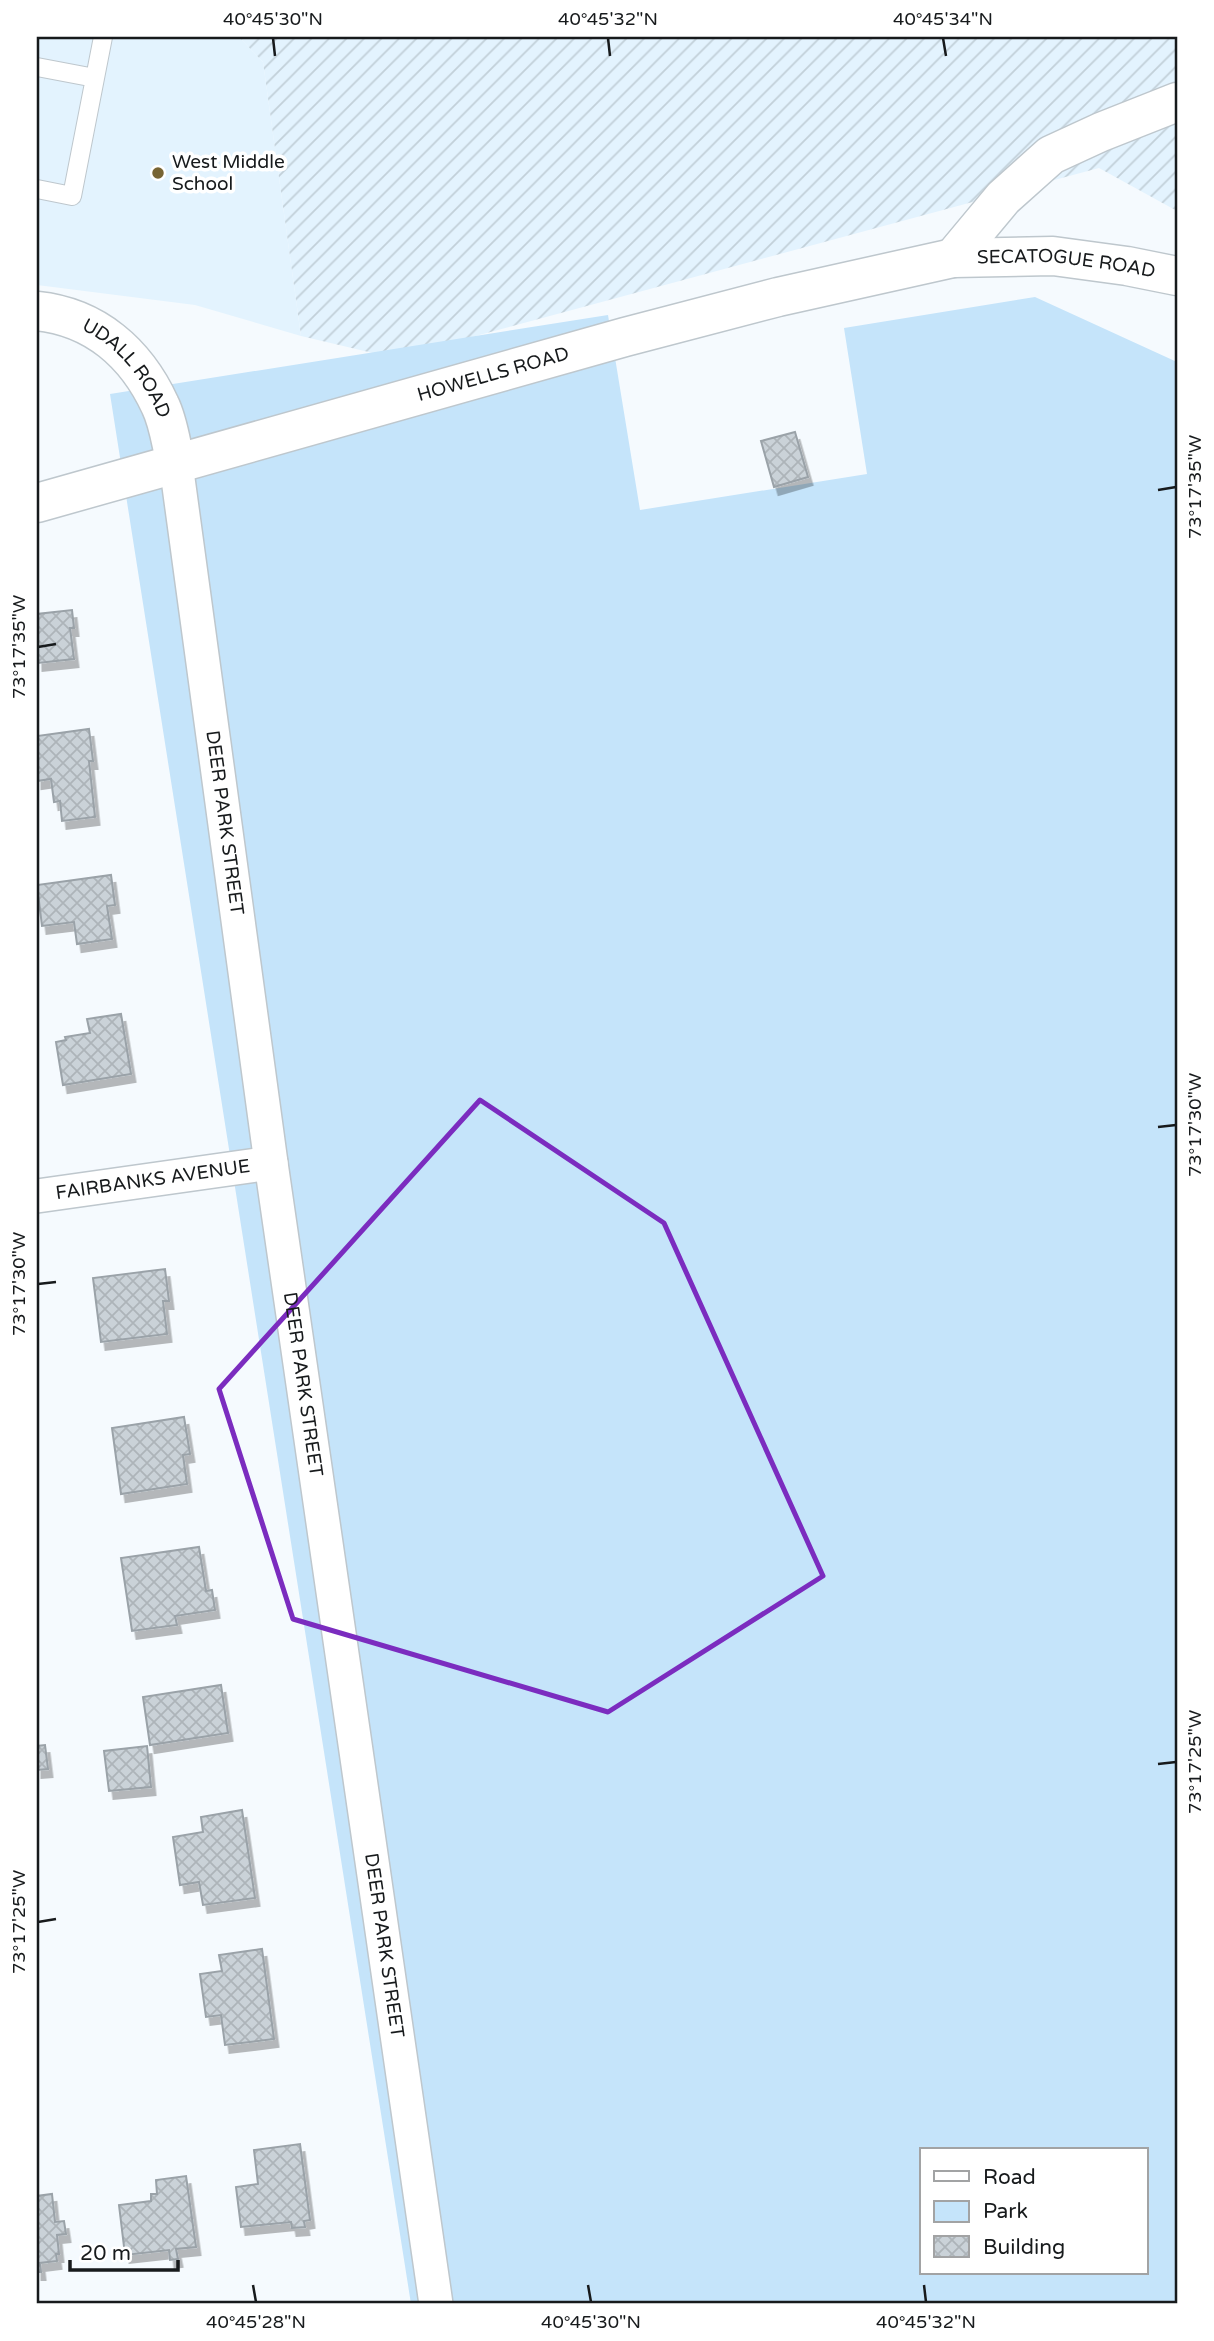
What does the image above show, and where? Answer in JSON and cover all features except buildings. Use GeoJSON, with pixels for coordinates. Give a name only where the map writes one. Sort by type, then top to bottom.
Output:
{"type":"FeatureCollection","features":[{"type":"Feature","properties":{"kind":"street"},"geometry":{"type":"LineString","coordinates":[[953,258],[1003,198],[1051,155],[1177,102]]}},
{"type":"Feature","properties":{"kind":"street","name":"SECATOGUE ROAD"},"geometry":{"type":"LineString","coordinates":[[953,258],[1053,256],[1177,275]]}},
{"type":"Feature","properties":{"kind":"street","name":"HOWELLS ROAD"},"geometry":{"type":"LineString","coordinates":[[37,503],[625,337],[778,297],[953,258]]}},
{"type":"Feature","properties":{"kind":"street","name":"UDALL ROAD"},"geometry":{"type":"LineString","coordinates":[[37,311],[59,313],[90,327],[117,344],[134,360],[161,407],[176,464]]}},
{"type":"Feature","properties":{"kind":"street","name":"DEER PARK STREET"},"geometry":{"type":"LineString","coordinates":[[176,464],[271,1163],[436,2304]]}},
{"type":"Feature","properties":{"kind":"street","name":"FAIRBANKS AVENUE"},"geometry":{"type":"LineString","coordinates":[[37,1196],[271,1163]]}},
{"type":"Feature","properties":{"kind":"lane"},"geometry":{"type":"LineString","coordinates":[[37,189],[72,196],[103,37]]}},
{"type":"Feature","properties":{"kind":"lane"},"geometry":{"type":"LineString","coordinates":[[37,67],[95,78]]}},
{"type":"Feature","properties":{"kind":"highlighted area"},"geometry":{"type":"Polygon","coordinates":[[[480,1100],[664,1223],[823,1576],[608,1712],[293,1619],[219,1389],[480,1100]]]}},
{"type":"Feature","properties":{"kind":"shaded area","name":"West Middle School"},"geometry":{"type":"Polygon","coordinates":[[[37,37],[239,37],[263,62],[301,336],[195,305],[37,285],[37,37]]]}},
{"type":"Feature","properties":{"kind":"shaded area"},"geometry":{"type":"Polygon","coordinates":[[[239,37],[1177,37],[1177,211],[1099,168],[394,358],[301,336],[263,62],[239,37]]]}},
{"type":"Feature","properties":{"kind":"green space"},"geometry":{"type":"Polygon","coordinates":[[[1035,297],[1177,362],[1177,2304],[411,2304],[110,394],[608,315],[640,510],[867,474],[844,328],[1035,297]]]}},
{"type":"Feature","properties":{"kind":"place","name":"West Middle School"},"geometry":{"type":"Point","coordinates":[158,173]}}]}
